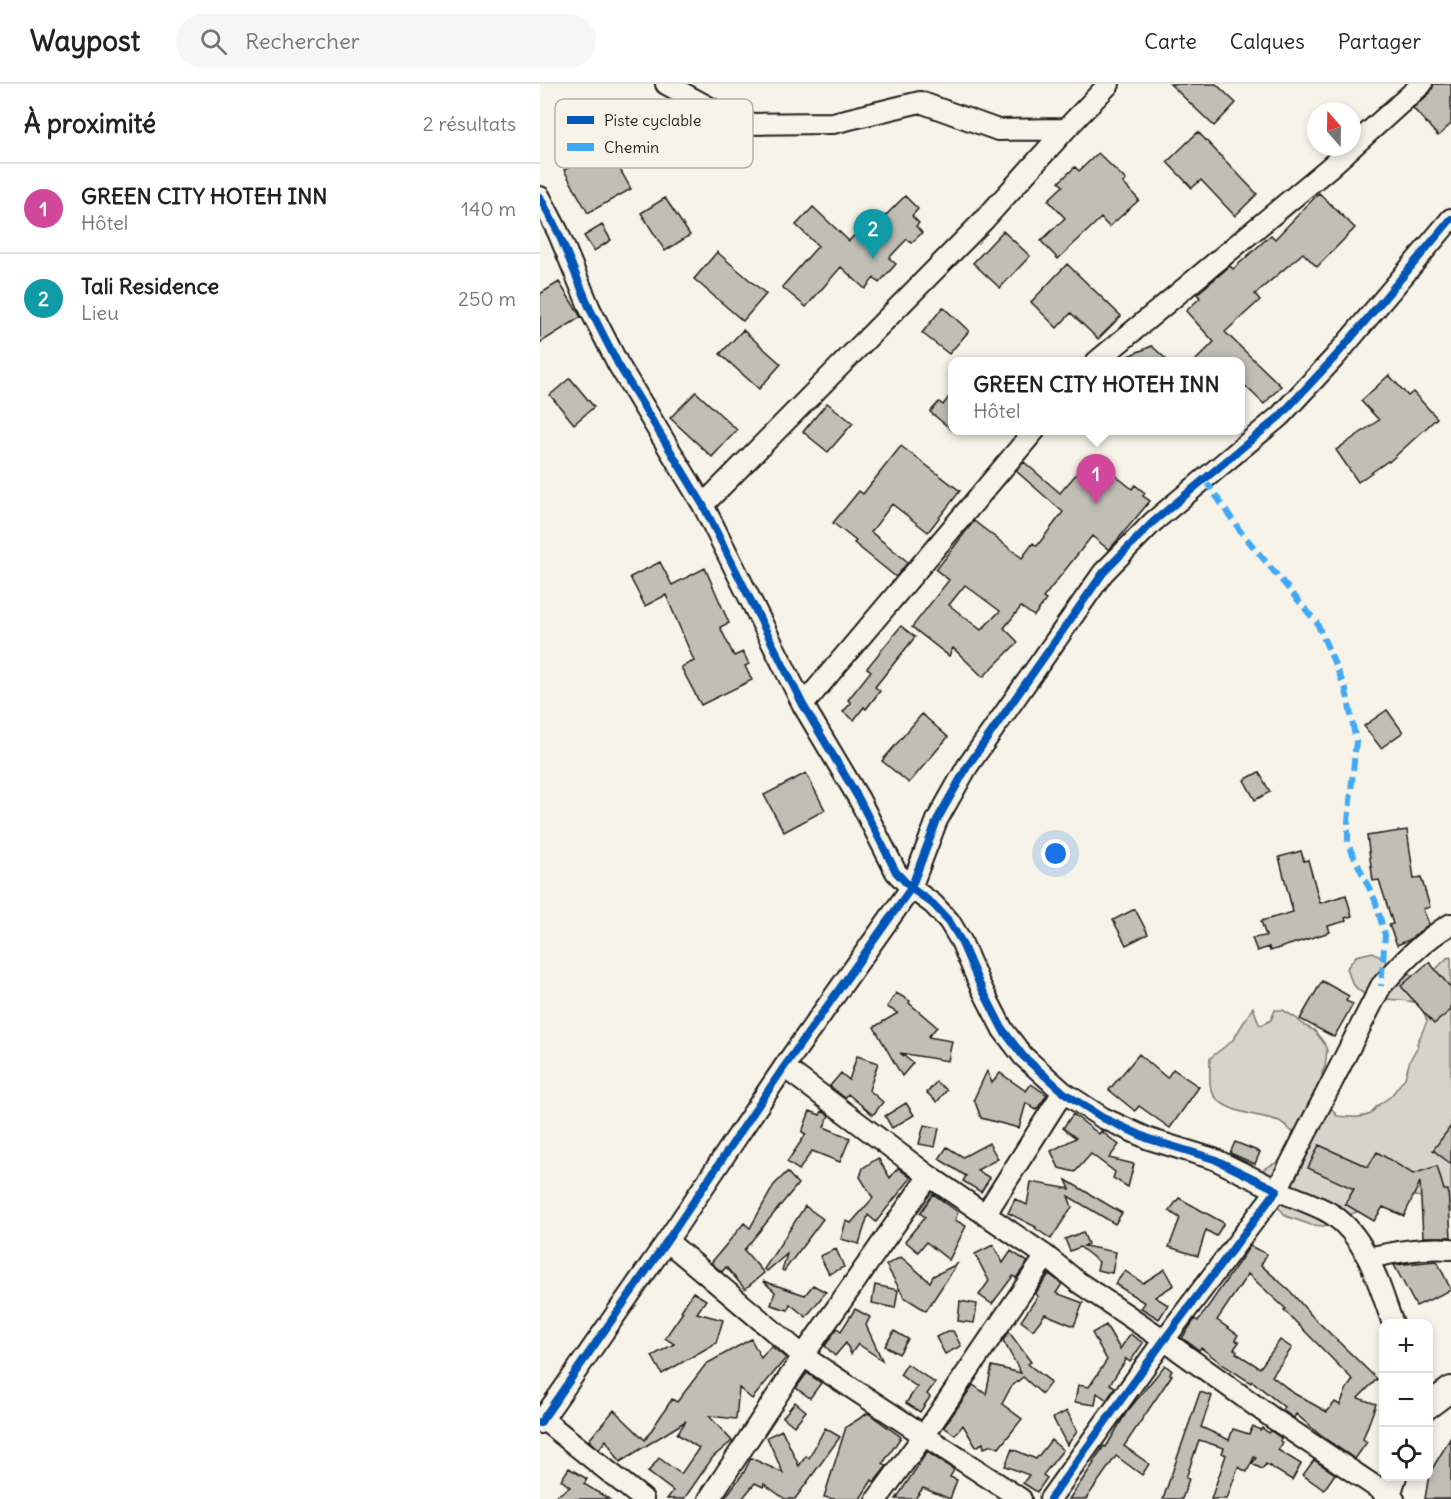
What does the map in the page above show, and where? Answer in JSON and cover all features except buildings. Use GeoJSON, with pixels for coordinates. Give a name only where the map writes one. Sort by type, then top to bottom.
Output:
{"type":"FeatureCollection","features":[{"type":"Feature","properties":{"kind":"street"},"geometry":{"type":"LineString","coordinates":[[666,84],[694,99]]}},
{"type":"Feature","properties":{"kind":"street"},"geometry":{"type":"LineString","coordinates":[[703,505],[984,220],[1109,84]]}},
{"type":"Feature","properties":{"kind":"street"},"geometry":{"type":"LineString","coordinates":[[1102,357],[1330,167],[1422,84]]}},
{"type":"Feature","properties":{"kind":"street"},"geometry":{"type":"LineString","coordinates":[[753,124],[833,123],[920,102],[998,130],[1066,129]]}},
{"type":"Feature","properties":{"kind":"street"},"geometry":{"type":"LineString","coordinates":[[540,197],[558,232],[590,309],[618,364],[703,505],[803,705],[859,799],[896,872],[949,921],[1003,1030],[1023,1056],[1062,1092],[1103,1118],[1149,1139],[1214,1159],[1277,1191],[1332,1215],[1354,1235],[1368,1258],[1391,1319]]}},
{"type":"Feature","properties":{"kind":"street"},"geometry":{"type":"LineString","coordinates":[[643,1499],[541,1420],[667,1241],[784,1066],[911,888],[938,820],[967,767],[1103,573],[1153,522],[1280,416],[1364,324],[1451,219]]}},
{"type":"Feature","properties":{"kind":"street"},"geometry":{"type":"LineString","coordinates":[[803,705],[1031,435]]}},
{"type":"Feature","properties":{"kind":"street"},"geometry":{"type":"LineString","coordinates":[[1050,1499],[1164,1340],[1277,1191],[1381,986],[1405,959],[1451,924]]}},
{"type":"Feature","properties":{"kind":"street"},"geometry":{"type":"LineString","coordinates":[[784,1066],[930,1176],[1046,1256],[1078,1282],[1274,1419],[1391,1492]]}},
{"type":"Feature","properties":{"kind":"street"},"geometry":{"type":"LineString","coordinates":[[985,1215],[1062,1092]]}},
{"type":"Feature","properties":{"kind":"street"},"geometry":{"type":"LineString","coordinates":[[709,1499],[803,1356],[930,1176]]}},
{"type":"Feature","properties":{"kind":"street"},"geometry":{"type":"LineString","coordinates":[[667,1241],[803,1356],[1021,1499]]}},
{"type":"Feature","properties":{"kind":"street"},"geometry":{"type":"LineString","coordinates":[[1368,1258],[1407,1249],[1451,1249]]}},
{"type":"Feature","properties":{"kind":"street"},"geometry":{"type":"LineString","coordinates":[[878,1499],[1046,1256]]}},
{"type":"Feature","properties":{"kind":"street"},"geometry":{"type":"LineString","coordinates":[[1433,1402],[1451,1389]]}},
{"type":"Feature","properties":{"kind":"shaded area"},"geometry":{"type":"Polygon","coordinates":[[[1373,952],[1393,964],[1394,967],[1417,977],[1435,970],[1451,957],[1451,1212],[1431,1198],[1414,1196],[1356,1212],[1324,1226],[1311,1225],[1286,1216],[1260,1196],[1255,1187],[1255,1173],[1282,1160],[1297,1136],[1279,1121],[1230,1108],[1215,1097],[1211,1089],[1210,1058],[1233,1040],[1253,1007],[1259,1024],[1262,1025],[1271,1020],[1275,1010],[1283,1010],[1314,1030],[1324,1043],[1327,1050],[1322,1073],[1326,1101],[1337,1116],[1358,1117],[1371,1114],[1376,1107],[1391,1096],[1405,1078],[1410,1060],[1427,1021],[1422,1008],[1414,1002],[1369,996],[1353,983],[1347,968],[1356,956],[1373,952]]]}},
{"type":"Feature","properties":{"kind":"marked path"},"geometry":{"type":"LineString","coordinates":[[1205,480],[1241,532],[1317,623],[1346,690],[1356,741],[1348,844],[1375,900],[1385,935],[1381,986]]}},
{"type":"Feature","properties":{"kind":"cycle path"},"geometry":{"type":"LineString","coordinates":[[540,197],[558,232],[590,309],[618,364],[703,505],[803,705],[859,799],[896,872],[949,921],[961,941],[1003,1030],[1023,1056],[1063,1092],[1103,1118],[1149,1139],[1214,1159],[1277,1190],[1164,1340],[1050,1499]]}},
{"type":"Feature","properties":{"kind":"cycle path"},"geometry":{"type":"LineString","coordinates":[[540,1423],[667,1241],[784,1067],[911,888],[937,820],[967,767],[1103,573],[1153,522],[1280,416],[1335,357],[1451,219]]}},
{"type":"Feature","properties":{"kind":"place","name":"Tali Residence"},"geometry":{"type":"Point","coordinates":[873,259]}},
{"type":"Feature","properties":{"kind":"place","name":"GREEN CITY HOTEH INN"},"geometry":{"type":"Point","coordinates":[1096,504]}}]}
